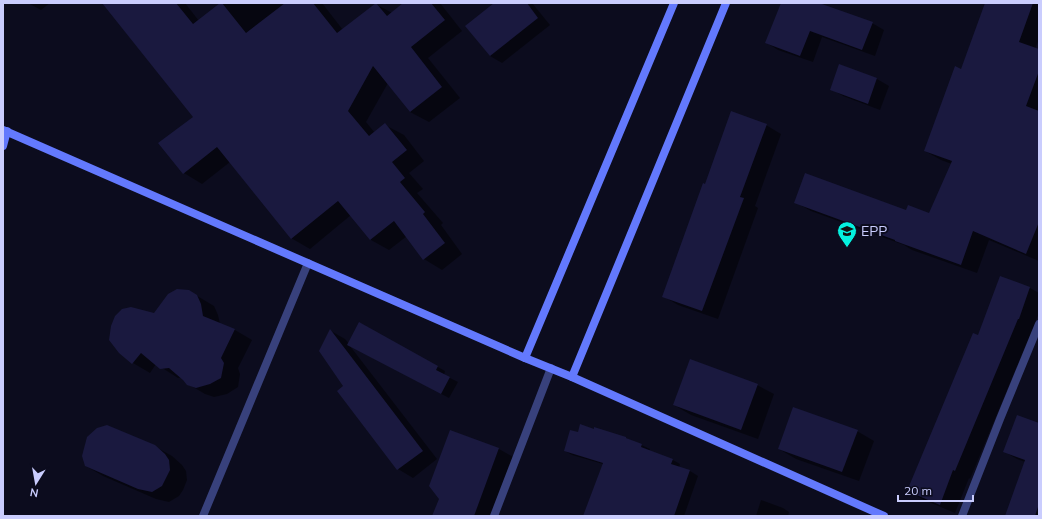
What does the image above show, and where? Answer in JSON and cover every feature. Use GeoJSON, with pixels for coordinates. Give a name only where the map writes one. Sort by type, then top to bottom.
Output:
{"type":"FeatureCollection","features":[{"type":"Feature","properties":{"kind":"street"},"geometry":{"type":"LineString","coordinates":[[525,358],[674,3]]}},
{"type":"Feature","properties":{"kind":"street"},"geometry":{"type":"LineString","coordinates":[[572,377],[726,3]]}},
{"type":"Feature","properties":{"kind":"street"},"geometry":{"type":"LineString","coordinates":[[3,146],[5,131],[525,358],[572,377],[884,516]]}},
{"type":"Feature","properties":{"kind":"street"},"geometry":{"type":"LineString","coordinates":[[203,516],[308,263]]}},
{"type":"Feature","properties":{"kind":"street"},"geometry":{"type":"LineString","coordinates":[[962,516],[1039,324]]}},
{"type":"Feature","properties":{"kind":"street"},"geometry":{"type":"LineString","coordinates":[[494,516],[551,368]]}},
{"type":"Feature","properties":{"kind":"building"},"geometry":{"type":"Polygon","coordinates":[[[102,3],[176,3],[193,24],[222,3],[246,33],[285,3],[313,3],[337,33],[376,3],[387,16],[403,3],[431,3],[445,20],[411,47],[442,87],[410,112],[373,66],[348,111],[369,136],[385,123],[407,150],[392,162],[405,178],[400,182],[425,212],[423,214],[445,243],[423,260],[394,221],[370,240],[338,201],[291,239],[217,147],[183,174],[158,143],[193,117],[102,3]]]}},
{"type":"Feature","properties":{"kind":"building"},"geometry":{"type":"Polygon","coordinates":[[[494,3],[527,3],[538,18],[490,56],[465,26],[494,3]]]}},
{"type":"Feature","properties":{"kind":"building"},"geometry":{"type":"Polygon","coordinates":[[[781,3],[819,3],[873,22],[862,50],[810,31],[800,56],[765,43],[781,3]]]}},
{"type":"Feature","properties":{"kind":"building"},"geometry":{"type":"Polygon","coordinates":[[[985,3],[1033,3],[1019,42],[1039,49],[1039,71],[1026,106],[1039,111],[1039,222],[1026,254],[973,231],[961,265],[794,203],[805,173],[906,210],[908,205],[929,213],[952,161],[924,151],[955,66],[961,69],[985,3]]]}},
{"type":"Feature","properties":{"kind":"building"},"geometry":{"type":"Polygon","coordinates":[[[839,64],[877,78],[868,104],[830,90],[839,64]]]}},
{"type":"Feature","properties":{"kind":"building"},"geometry":{"type":"Polygon","coordinates":[[[731,111],[767,124],[740,197],[744,198],[702,311],[662,297],[703,183],[705,184],[731,111]]]}},
{"type":"Feature","properties":{"kind":"building"},"geometry":{"type":"Polygon","coordinates":[[[1000,276],[1030,287],[1019,319],[955,471],[953,470],[940,505],[907,491],[973,333],[978,335],[1000,276]]]}},
{"type":"Feature","properties":{"kind":"building"},"geometry":{"type":"Polygon","coordinates":[[[177,289],[189,290],[197,295],[201,304],[203,316],[235,329],[221,358],[224,363],[221,378],[210,384],[196,388],[187,385],[169,368],[160,369],[141,353],[132,364],[119,353],[109,340],[111,326],[115,316],[122,309],[131,307],[154,313],[168,294],[177,289]]]}},
{"type":"Feature","properties":{"kind":"building"},"geometry":{"type":"Polygon","coordinates":[[[359,322],[438,366],[436,370],[450,377],[441,394],[347,345],[359,322]]]}},
{"type":"Feature","properties":{"kind":"building"},"geometry":{"type":"Polygon","coordinates":[[[330,329],[423,451],[397,470],[337,391],[343,386],[319,351],[330,329]]]}},
{"type":"Feature","properties":{"kind":"building"},"geometry":{"type":"Polygon","coordinates":[[[690,359],[758,384],[741,430],[673,405],[690,359]]]}},
{"type":"Feature","properties":{"kind":"building"},"geometry":{"type":"Polygon","coordinates":[[[793,407],[858,430],[842,472],[778,449],[793,407]]]}},
{"type":"Feature","properties":{"kind":"building"},"geometry":{"type":"Polygon","coordinates":[[[1017,415],[1039,423],[1039,504],[1035,516],[1005,516],[1025,460],[1003,452],[1017,415]]]}},
{"type":"Feature","properties":{"kind":"building"},"geometry":{"type":"Polygon","coordinates":[[[580,424],[626,437],[642,444],[641,447],[673,459],[671,464],[690,470],[674,516],[583,516],[603,463],[564,451],[570,430],[578,432],[580,424]]]}},
{"type":"Feature","properties":{"kind":"building"},"geometry":{"type":"Polygon","coordinates":[[[107,425],[155,445],[165,454],[169,460],[170,470],[162,486],[152,492],[138,489],[85,466],[82,456],[87,437],[97,428],[107,425]]]}},
{"type":"Feature","properties":{"kind":"building"},"geometry":{"type":"Polygon","coordinates":[[[450,430],[499,448],[474,516],[432,516],[439,499],[429,486],[450,430]]]}},
{"type":"Feature","properties":{"kind":"place","name":"EPP"},"geometry":{"type":"Point","coordinates":[847,248]}}]}
